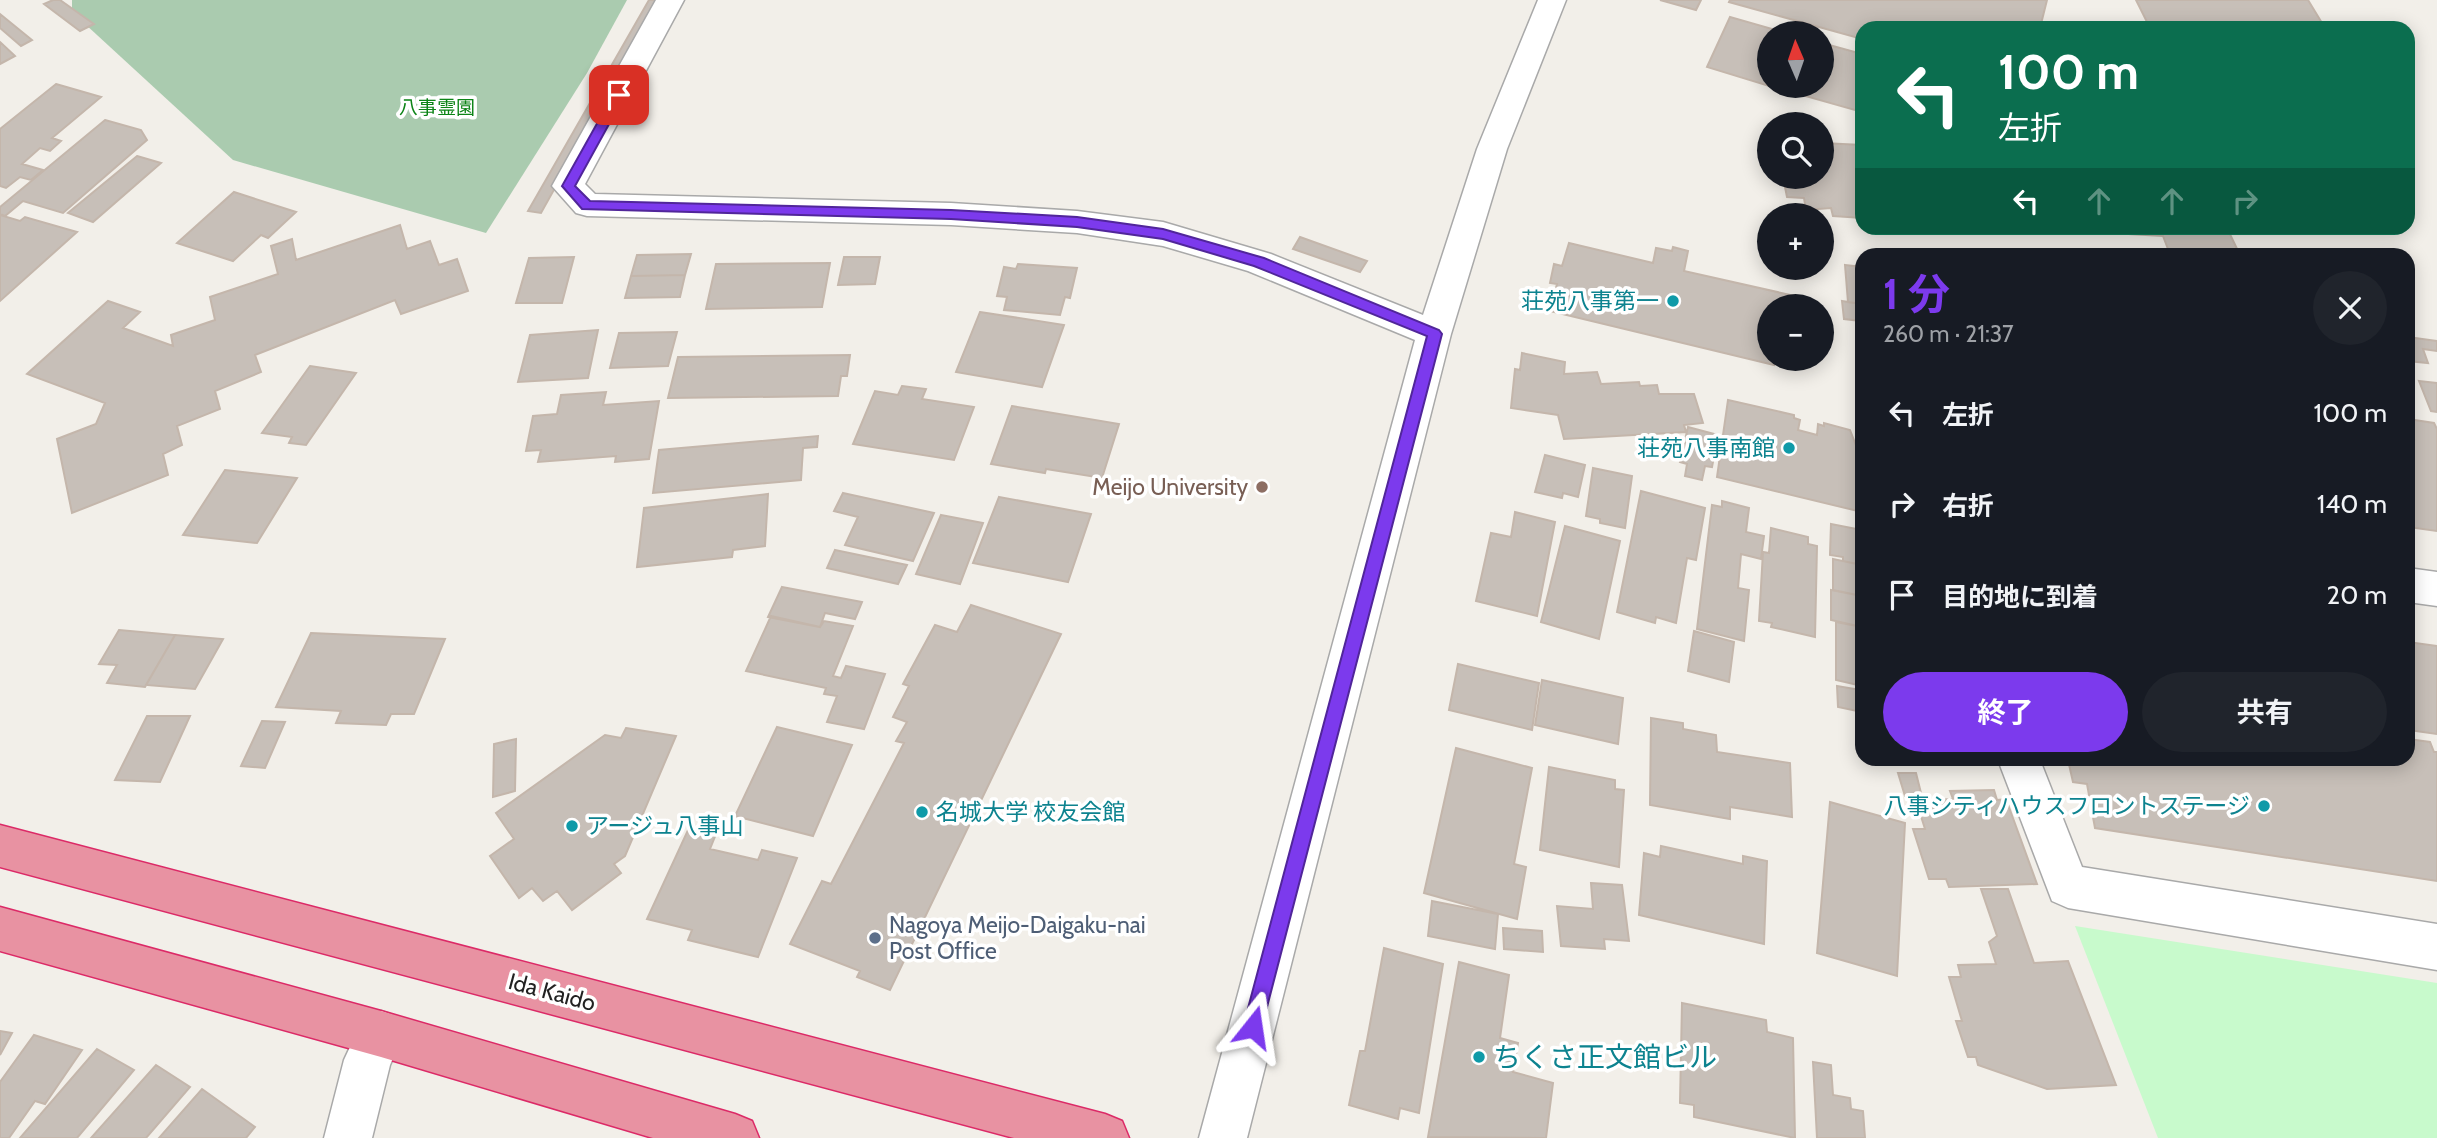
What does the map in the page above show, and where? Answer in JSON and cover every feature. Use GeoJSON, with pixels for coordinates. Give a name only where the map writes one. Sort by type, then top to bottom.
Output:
{"type":"FeatureCollection","features":[{"type":"Feature","properties":{"kind":"highway","name":"Ida Kaido"},"geometry":{"type":"LineString","coordinates":[[0,846],[1105,1138]]}},
{"type":"Feature","properties":{"kind":"highway"},"geometry":{"type":"LineString","coordinates":[[0,929],[381,1034],[735,1138]]}},
{"type":"Feature","properties":{"kind":"street"},"geometry":{"type":"LineString","coordinates":[[670,0],[568,186],[587,205],[951,214],[1077,222],[1163,234],[1259,262],[1434,334]]}},
{"type":"Feature","properties":{"kind":"street"},"geometry":{"type":"LineString","coordinates":[[1223,1138],[1434,334],[1492,149],[1552,0]]}},
{"type":"Feature","properties":{"kind":"street"},"geometry":{"type":"LineString","coordinates":[[2415,586],[2437,589]]}},
{"type":"Feature","properties":{"kind":"street"},"geometry":{"type":"LineString","coordinates":[[2022,766],[2068,887],[2437,947]]}},
{"type":"Feature","properties":{"kind":"street"},"geometry":{"type":"LineString","coordinates":[[348,1138],[368,1060],[381,1034]]}},
{"type":"Feature","properties":{"kind":"green space","name":"八事霊園"},"geometry":{"type":"Polygon","coordinates":[[[72,0],[627,0],[587,73],[486,233],[233,160],[72,12],[72,0]]]}},
{"type":"Feature","properties":{"kind":"green space"},"geometry":{"type":"Polygon","coordinates":[[[2075,926],[2437,983],[2437,1138],[2158,1138],[2075,926]]]}},
{"type":"Feature","properties":{"kind":"building"},"geometry":{"type":"Polygon","coordinates":[[[60,0],[94,24],[80,31],[44,4],[60,0]]]}},
{"type":"Feature","properties":{"kind":"building"},"geometry":{"type":"Polygon","coordinates":[[[649,0],[660,0],[541,213],[528,211],[649,0]]]}},
{"type":"Feature","properties":{"kind":"building"},"geometry":{"type":"Polygon","coordinates":[[[1660,0],[1701,0],[1696,10],[1660,0]]]}},
{"type":"Feature","properties":{"kind":"building"},"geometry":{"type":"Polygon","coordinates":[[[2047,0],[2042,21],[1855,21],[1855,37],[1834,31],[1834,21],[1797,21],[1729,2],[2047,0]]]}},
{"type":"Feature","properties":{"kind":"building"},"geometry":{"type":"Polygon","coordinates":[[[2136,0],[2308,0],[2321,21],[2146,21],[2136,0]]]}},
{"type":"Feature","properties":{"kind":"building"},"geometry":{"type":"Polygon","coordinates":[[[0,14],[32,40],[21,46],[0,28],[0,14]]]}},
{"type":"Feature","properties":{"kind":"building"},"geometry":{"type":"Polygon","coordinates":[[[1730,17],[1757,25],[1757,82],[1707,67],[1730,17]]]}},
{"type":"Feature","properties":{"kind":"building"},"geometry":{"type":"Polygon","coordinates":[[[0,42],[15,56],[0,64],[0,42]]]}},
{"type":"Feature","properties":{"kind":"building"},"geometry":{"type":"Polygon","coordinates":[[[1834,46],[1855,52],[1855,110],[1812,98],[1834,98],[1834,46]]]}},
{"type":"Feature","properties":{"kind":"building"},"geometry":{"type":"Polygon","coordinates":[[[56,84],[101,97],[52,138],[61,141],[50,151],[40,148],[22,164],[43,170],[31,180],[20,177],[6,188],[0,186],[0,129],[56,84]]]}},
{"type":"Feature","properties":{"kind":"building"},"geometry":{"type":"Polygon","coordinates":[[[105,120],[141,130],[147,140],[63,213],[23,201],[5,216],[0,214],[0,207],[105,120]]]}},
{"type":"Feature","properties":{"kind":"building"},"geometry":{"type":"Polygon","coordinates":[[[1834,144],[1855,145],[1855,218],[1834,216],[1834,203],[1805,203],[1804,198],[1787,197],[1785,189],[1834,189],[1834,144]]]}},
{"type":"Feature","properties":{"kind":"building"},"geometry":{"type":"Polygon","coordinates":[[[137,156],[161,163],[93,222],[68,213],[137,156]]]}},
{"type":"Feature","properties":{"kind":"building"},"geometry":{"type":"Polygon","coordinates":[[[234,192],[296,212],[268,238],[261,235],[233,261],[177,243],[234,192]]]}},
{"type":"Feature","properties":{"kind":"building"},"geometry":{"type":"Polygon","coordinates":[[[0,215],[20,221],[25,217],[77,232],[0,301],[0,215]]]}},
{"type":"Feature","properties":{"kind":"building"},"geometry":{"type":"Polygon","coordinates":[[[400,225],[407,249],[430,241],[439,265],[457,259],[468,291],[401,314],[395,300],[255,355],[261,372],[215,391],[220,409],[177,426],[182,445],[163,454],[168,475],[72,513],[57,439],[96,424],[105,403],[27,374],[108,301],[140,312],[123,328],[173,346],[171,335],[215,320],[210,297],[278,274],[271,246],[292,239],[296,260],[400,225]]]}},
{"type":"Feature","properties":{"kind":"building"},"geometry":{"type":"Polygon","coordinates":[[[2146,235],[2230,235],[2237,248],[2168,248],[2163,236],[2146,235]]]}},
{"type":"Feature","properties":{"kind":"building"},"geometry":{"type":"Polygon","coordinates":[[[1300,237],[1367,261],[1360,272],[1293,249],[1300,237]]]}},
{"type":"Feature","properties":{"kind":"building","name":"荘苑八事第一"},"geometry":{"type":"Polygon","coordinates":[[[1569,243],[1653,263],[1656,248],[1672,251],[1673,247],[1688,251],[1684,271],[1786,294],[1757,294],[1757,361],[1550,311],[1557,284],[1550,283],[1554,264],[1562,266],[1569,243]]]}},
{"type":"Feature","properties":{"kind":"building"},"geometry":{"type":"Polygon","coordinates":[[[691,254],[685,275],[631,276],[637,255],[691,254]]]}},
{"type":"Feature","properties":{"kind":"building"},"geometry":{"type":"Polygon","coordinates":[[[574,257],[562,303],[516,303],[529,258],[574,257]]]}},
{"type":"Feature","properties":{"kind":"building"},"geometry":{"type":"Polygon","coordinates":[[[844,257],[880,257],[875,284],[838,285],[844,257]]]}},
{"type":"Feature","properties":{"kind":"building"},"geometry":{"type":"Polygon","coordinates":[[[830,263],[822,307],[706,309],[716,264],[830,263]]]}},
{"type":"Feature","properties":{"kind":"building"},"geometry":{"type":"Polygon","coordinates":[[[1018,264],[1077,268],[1070,298],[1065,297],[1060,315],[1004,310],[1007,297],[997,296],[1004,267],[1016,269],[1018,264]]]}},
{"type":"Feature","properties":{"kind":"building"},"geometry":{"type":"Polygon","coordinates":[[[1845,265],[1855,266],[1855,303],[1848,302],[1845,265]]]}},
{"type":"Feature","properties":{"kind":"building"},"geometry":{"type":"Polygon","coordinates":[[[685,275],[680,297],[625,298],[631,276],[685,275]]]}},
{"type":"Feature","properties":{"kind":"building"},"geometry":{"type":"Polygon","coordinates":[[[1842,301],[1855,303],[1855,320],[1844,319],[1842,301]]]}},
{"type":"Feature","properties":{"kind":"building"},"geometry":{"type":"Polygon","coordinates":[[[980,312],[1064,325],[1042,387],[956,372],[980,312]]]}},
{"type":"Feature","properties":{"kind":"building"},"geometry":{"type":"Polygon","coordinates":[[[598,330],[588,378],[518,382],[530,335],[598,330]]]}},
{"type":"Feature","properties":{"kind":"building"},"geometry":{"type":"Polygon","coordinates":[[[677,332],[668,366],[610,368],[619,333],[677,332]]]}},
{"type":"Feature","properties":{"kind":"building"},"geometry":{"type":"Polygon","coordinates":[[[2415,338],[2437,341],[2437,351],[2423,349],[2428,363],[2415,362],[2415,338]]]}},
{"type":"Feature","properties":{"kind":"building"},"geometry":{"type":"Polygon","coordinates":[[[1522,353],[1565,362],[1564,374],[1597,372],[1601,384],[1639,382],[1640,386],[1657,385],[1659,394],[1694,394],[1703,423],[1684,425],[1686,432],[1564,439],[1558,415],[1511,408],[1515,369],[1520,370],[1522,353]]]}},
{"type":"Feature","properties":{"kind":"building"},"geometry":{"type":"Polygon","coordinates":[[[850,355],[847,376],[841,376],[838,396],[668,398],[678,357],[850,355]]]}},
{"type":"Feature","properties":{"kind":"building"},"geometry":{"type":"Polygon","coordinates":[[[310,366],[356,373],[306,445],[289,443],[292,437],[262,433],[310,366]]]}},
{"type":"Feature","properties":{"kind":"building"},"geometry":{"type":"Polygon","coordinates":[[[2419,381],[2437,383],[2437,412],[2431,411],[2419,381]]]}},
{"type":"Feature","properties":{"kind":"building"},"geometry":{"type":"Polygon","coordinates":[[[902,386],[926,389],[922,399],[974,407],[954,460],[853,444],[875,391],[898,395],[902,386]]]}},
{"type":"Feature","properties":{"kind":"building"},"geometry":{"type":"Polygon","coordinates":[[[606,392],[603,405],[659,401],[649,459],[615,462],[616,456],[538,462],[541,450],[526,451],[533,416],[557,414],[561,395],[606,392]]]}},
{"type":"Feature","properties":{"kind":"building","name":"荘苑八事南館"},"geometry":{"type":"Polygon","coordinates":[[[1728,400],[1794,415],[1794,418],[1800,420],[1798,430],[1817,435],[1818,424],[1824,426],[1824,423],[1850,430],[1855,443],[1855,510],[1717,477],[1728,400]]]}},
{"type":"Feature","properties":{"kind":"building"},"geometry":{"type":"Polygon","coordinates":[[[1012,406],[1119,424],[1102,478],[1046,469],[1045,473],[991,464],[1012,406]]]}},
{"type":"Feature","properties":{"kind":"building"},"geometry":{"type":"Polygon","coordinates":[[[2415,420],[2434,423],[2437,429],[2437,531],[2415,528],[2415,420]]]}},
{"type":"Feature","properties":{"kind":"building"},"geometry":{"type":"Polygon","coordinates":[[[1688,427],[1718,435],[1712,467],[1705,466],[1702,480],[1685,476],[1687,464],[1680,462],[1688,427]]]}},
{"type":"Feature","properties":{"kind":"building"},"geometry":{"type":"Polygon","coordinates":[[[818,436],[817,447],[803,448],[801,480],[653,493],[659,450],[818,436]]]}},
{"type":"Feature","properties":{"kind":"building"},"geometry":{"type":"Polygon","coordinates":[[[1545,455],[1585,465],[1578,497],[1563,493],[1562,498],[1535,492],[1545,455]]]}},
{"type":"Feature","properties":{"kind":"building"},"geometry":{"type":"Polygon","coordinates":[[[1593,468],[1632,476],[1625,528],[1600,523],[1600,519],[1586,516],[1593,468]]]}},
{"type":"Feature","properties":{"kind":"building"},"geometry":{"type":"Polygon","coordinates":[[[225,470],[297,478],[257,543],[183,535],[225,470]]]}},
{"type":"Feature","properties":{"kind":"building"},"geometry":{"type":"Polygon","coordinates":[[[1641,491],[1705,508],[1696,560],[1687,558],[1676,623],[1656,617],[1655,623],[1617,612],[1641,491]]]}},
{"type":"Feature","properties":{"kind":"building"},"geometry":{"type":"Polygon","coordinates":[[[843,493],[934,513],[913,561],[845,545],[858,517],[834,511],[843,493]]]}},
{"type":"Feature","properties":{"kind":"building"},"geometry":{"type":"Polygon","coordinates":[[[768,494],[765,546],[733,550],[732,557],[637,567],[644,508],[768,494]]]}},
{"type":"Feature","properties":{"kind":"building"},"geometry":{"type":"Polygon","coordinates":[[[999,497],[1091,514],[1068,582],[973,563],[999,497]]]}},
{"type":"Feature","properties":{"kind":"building"},"geometry":{"type":"Polygon","coordinates":[[[1722,501],[1749,508],[1746,532],[1764,536],[1761,559],[1741,554],[1738,588],[1749,590],[1744,641],[1697,629],[1712,505],[1722,507],[1722,501]]]}},
{"type":"Feature","properties":{"kind":"building"},"geometry":{"type":"Polygon","coordinates":[[[1515,512],[1555,522],[1537,616],[1476,601],[1491,533],[1511,537],[1515,512]]]}},
{"type":"Feature","properties":{"kind":"building"},"geometry":{"type":"Polygon","coordinates":[[[941,515],[983,523],[960,584],[916,574],[941,515]]]}},
{"type":"Feature","properties":{"kind":"building"},"geometry":{"type":"Polygon","coordinates":[[[1831,524],[1855,529],[1855,564],[1843,561],[1843,557],[1830,555],[1831,524]]]}},
{"type":"Feature","properties":{"kind":"building"},"geometry":{"type":"Polygon","coordinates":[[[1565,526],[1620,541],[1599,639],[1541,622],[1565,526]]]}},
{"type":"Feature","properties":{"kind":"building"},"geometry":{"type":"Polygon","coordinates":[[[1771,528],[1808,537],[1808,544],[1817,546],[1815,637],[1771,627],[1772,623],[1759,621],[1763,552],[1769,553],[1771,528]]]}},
{"type":"Feature","properties":{"kind":"building"},"geometry":{"type":"Polygon","coordinates":[[[835,550],[907,565],[898,584],[827,568],[835,550]]]}},
{"type":"Feature","properties":{"kind":"building"},"geometry":{"type":"Polygon","coordinates":[[[1833,559],[1855,564],[1855,595],[1833,590],[1833,559]]]}},
{"type":"Feature","properties":{"kind":"building"},"geometry":{"type":"Polygon","coordinates":[[[782,587],[862,602],[855,619],[825,613],[820,627],[768,617],[782,587]]]}},
{"type":"Feature","properties":{"kind":"building"},"geometry":{"type":"Polygon","coordinates":[[[1831,590],[1855,595],[1855,625],[1831,620],[1831,590]]]}},
{"type":"Feature","properties":{"kind":"building","name":"名城大学 校友会館"},"geometry":{"type":"Polygon","coordinates":[[[971,605],[1061,634],[890,990],[857,977],[860,971],[790,944],[822,881],[831,884],[904,743],[896,741],[907,722],[893,717],[909,686],[903,684],[935,625],[957,632],[971,605]]]}},
{"type":"Feature","properties":{"kind":"building"},"geometry":{"type":"Polygon","coordinates":[[[771,616],[820,627],[824,621],[853,626],[833,676],[841,678],[846,666],[885,674],[864,729],[827,722],[837,696],[824,694],[826,688],[746,671],[771,616]]]}},
{"type":"Feature","properties":{"kind":"building"},"geometry":{"type":"Polygon","coordinates":[[[1836,622],[1855,626],[1855,684],[1836,680],[1836,622]]]}},
{"type":"Feature","properties":{"kind":"building"},"geometry":{"type":"Polygon","coordinates":[[[119,630],[175,635],[145,687],[107,683],[117,665],[99,664],[119,630]]]}},
{"type":"Feature","properties":{"kind":"building"},"geometry":{"type":"Polygon","coordinates":[[[1694,631],[1734,642],[1729,682],[1688,671],[1694,631]]]}},
{"type":"Feature","properties":{"kind":"building"},"geometry":{"type":"Polygon","coordinates":[[[311,633],[445,639],[414,714],[391,714],[386,725],[336,723],[341,711],[276,707],[311,633]]]}},
{"type":"Feature","properties":{"kind":"building"},"geometry":{"type":"Polygon","coordinates":[[[175,635],[223,639],[195,689],[146,685],[175,635]]]}},
{"type":"Feature","properties":{"kind":"building"},"geometry":{"type":"Polygon","coordinates":[[[2415,643],[2437,646],[2437,734],[2415,731],[2415,643]]]}},
{"type":"Feature","properties":{"kind":"building"},"geometry":{"type":"Polygon","coordinates":[[[1458,664],[1539,683],[1532,730],[1449,710],[1458,664]]]}},
{"type":"Feature","properties":{"kind":"building"},"geometry":{"type":"Polygon","coordinates":[[[1542,680],[1623,698],[1618,744],[1535,725],[1542,680]]]}},
{"type":"Feature","properties":{"kind":"building"},"geometry":{"type":"Polygon","coordinates":[[[1837,686],[1855,689],[1855,711],[1838,707],[1837,686]]]}},
{"type":"Feature","properties":{"kind":"building"},"geometry":{"type":"Polygon","coordinates":[[[147,716],[190,716],[160,782],[115,780],[147,716]]]}},
{"type":"Feature","properties":{"kind":"building"},"geometry":{"type":"Polygon","coordinates":[[[1651,718],[1683,723],[1683,729],[1716,735],[1717,752],[1790,763],[1792,817],[1730,807],[1730,819],[1650,805],[1651,718]]]}},
{"type":"Feature","properties":{"kind":"building"},"geometry":{"type":"Polygon","coordinates":[[[262,721],[285,722],[265,768],[241,766],[262,721]]]}},
{"type":"Feature","properties":{"kind":"building"},"geometry":{"type":"Polygon","coordinates":[[[777,727],[852,745],[813,836],[735,816],[777,727]]]}},
{"type":"Feature","properties":{"kind":"building","name":"アージュ八事山"},"geometry":{"type":"Polygon","coordinates":[[[626,728],[676,736],[625,856],[614,864],[621,873],[572,910],[557,891],[543,901],[532,888],[519,898],[490,856],[514,839],[496,813],[605,735],[621,738],[626,728]]]}},
{"type":"Feature","properties":{"kind":"building"},"geometry":{"type":"Polygon","coordinates":[[[516,739],[515,791],[493,797],[494,744],[516,739]]]}},
{"type":"Feature","properties":{"kind":"building","name":"八事シティハウスフロントステージ"},"geometry":{"type":"Polygon","coordinates":[[[2415,740],[2430,742],[2434,752],[2437,752],[2437,881],[2095,828],[2087,784],[2073,782],[2069,766],[2415,766],[2415,740]]]}},
{"type":"Feature","properties":{"kind":"building"},"geometry":{"type":"Polygon","coordinates":[[[1456,748],[1532,768],[1514,864],[1526,867],[1517,919],[1424,893],[1456,748]]]}},
{"type":"Feature","properties":{"kind":"building"},"geometry":{"type":"Polygon","coordinates":[[[1549,767],[1615,780],[1615,789],[1624,790],[1619,867],[1540,850],[1549,767]]]}},
{"type":"Feature","properties":{"kind":"building"},"geometry":{"type":"Polygon","coordinates":[[[1898,773],[1916,773],[1922,797],[1905,796],[1898,773]]]}},
{"type":"Feature","properties":{"kind":"building"},"geometry":{"type":"Polygon","coordinates":[[[1994,790],[1997,800],[2006,799],[2037,884],[1949,887],[1946,879],[1929,879],[1913,829],[1925,829],[1920,813],[1930,813],[1927,805],[1934,804],[1933,800],[1953,799],[1950,791],[1994,790]]]}},
{"type":"Feature","properties":{"kind":"building"},"geometry":{"type":"Polygon","coordinates":[[[1830,802],[1905,823],[1897,976],[1817,953],[1830,802]]]}},
{"type":"Feature","properties":{"kind":"building"},"geometry":{"type":"Polygon","coordinates":[[[689,828],[716,834],[710,849],[758,860],[762,850],[797,858],[758,957],[688,940],[692,930],[647,919],[689,828]]]}},
{"type":"Feature","properties":{"kind":"building"},"geometry":{"type":"Polygon","coordinates":[[[1661,846],[1743,864],[1743,856],[1767,861],[1764,944],[1639,915],[1644,853],[1660,857],[1661,846]]]}},
{"type":"Feature","properties":{"kind":"building"},"geometry":{"type":"Polygon","coordinates":[[[1591,883],[1622,885],[1629,941],[1604,939],[1605,949],[1561,946],[1557,906],[1593,909],[1591,883]]]}},
{"type":"Feature","properties":{"kind":"building"},"geometry":{"type":"Polygon","coordinates":[[[1981,889],[2008,889],[2034,963],[2068,961],[2116,1085],[2047,1089],[1978,1065],[1976,1057],[1968,1057],[1956,1021],[1962,1021],[1949,977],[1961,977],[1958,965],[1996,964],[1989,942],[1997,936],[1981,889]]]}},
{"type":"Feature","properties":{"kind":"building"},"geometry":{"type":"Polygon","coordinates":[[[1432,901],[1498,914],[1495,949],[1428,936],[1432,901]]]}},
{"type":"Feature","properties":{"kind":"building"},"geometry":{"type":"Polygon","coordinates":[[[1503,928],[1542,931],[1543,952],[1504,949],[1503,928]]]}},
{"type":"Feature","properties":{"kind":"building"},"geometry":{"type":"Polygon","coordinates":[[[1384,948],[1443,964],[1419,1113],[1400,1108],[1398,1119],[1349,1105],[1360,1051],[1365,1051],[1384,948]]]}},
{"type":"Feature","properties":{"kind":"building","name":"ちくさ正文館ビル"},"geometry":{"type":"Polygon","coordinates":[[[1459,962],[1509,975],[1500,1038],[1518,1043],[1513,1072],[1553,1083],[1546,1138],[1428,1137],[1459,962]]]}},
{"type":"Feature","properties":{"kind":"building"},"geometry":{"type":"Polygon","coordinates":[[[1682,1003],[1766,1020],[1767,1032],[1793,1038],[1795,1138],[1694,1117],[1694,1105],[1680,1103],[1682,1003]]]}},
{"type":"Feature","properties":{"kind":"building"},"geometry":{"type":"Polygon","coordinates":[[[0,1031],[12,1033],[0,1055],[0,1031]]]}},
{"type":"Feature","properties":{"kind":"building"},"geometry":{"type":"Polygon","coordinates":[[[34,1035],[82,1050],[45,1104],[35,1101],[9,1138],[0,1138],[0,1082],[34,1035]]]}},
{"type":"Feature","properties":{"kind":"building"},"geometry":{"type":"Polygon","coordinates":[[[97,1049],[134,1070],[77,1138],[20,1138],[97,1049]]]}},
{"type":"Feature","properties":{"kind":"building"},"geometry":{"type":"Polygon","coordinates":[[[1813,1062],[1831,1065],[1833,1095],[1850,1098],[1851,1109],[1863,1111],[1865,1138],[1817,1138],[1813,1062]]]}},
{"type":"Feature","properties":{"kind":"building"},"geometry":{"type":"Polygon","coordinates":[[[156,1065],[190,1087],[146,1138],[91,1138],[156,1065]]]}},
{"type":"Feature","properties":{"kind":"building"},"geometry":{"type":"Polygon","coordinates":[[[202,1089],[255,1127],[246,1138],[159,1138],[202,1089]]]}},
{"type":"Feature","properties":{"kind":"place","name":"荘苑八事第一"},"geometry":{"type":"Point","coordinates":[1673,301]}},
{"type":"Feature","properties":{"kind":"place","name":"荘苑八事南館"},"geometry":{"type":"Point","coordinates":[1789,448]}},
{"type":"Feature","properties":{"kind":"place","name":"Meijo University"},"geometry":{"type":"Point","coordinates":[1262,487]}},
{"type":"Feature","properties":{"kind":"place","name":"八事シティハウスフロントステージ"},"geometry":{"type":"Point","coordinates":[2264,806]}},
{"type":"Feature","properties":{"kind":"place","name":"名城大学 校友会館"},"geometry":{"type":"Point","coordinates":[922,812]}},
{"type":"Feature","properties":{"kind":"place","name":"アージュ八事山"},"geometry":{"type":"Point","coordinates":[572,826]}},
{"type":"Feature","properties":{"kind":"place","name":"Nagoya Meijo-Daigaku-nai Post Office"},"geometry":{"type":"Point","coordinates":[875,938]}},
{"type":"Feature","properties":{"kind":"place","name":"ちくさ正文館ビル"},"geometry":{"type":"Point","coordinates":[1479,1057]}},
{"type":"Feature","properties":{"kind":"route"},"geometry":{"type":"LineString","coordinates":[[619,95],[568,186],[587,205],[951,214],[1077,222],[1163,234],[1259,262],[1434,334],[1253,1027]]}}]}
